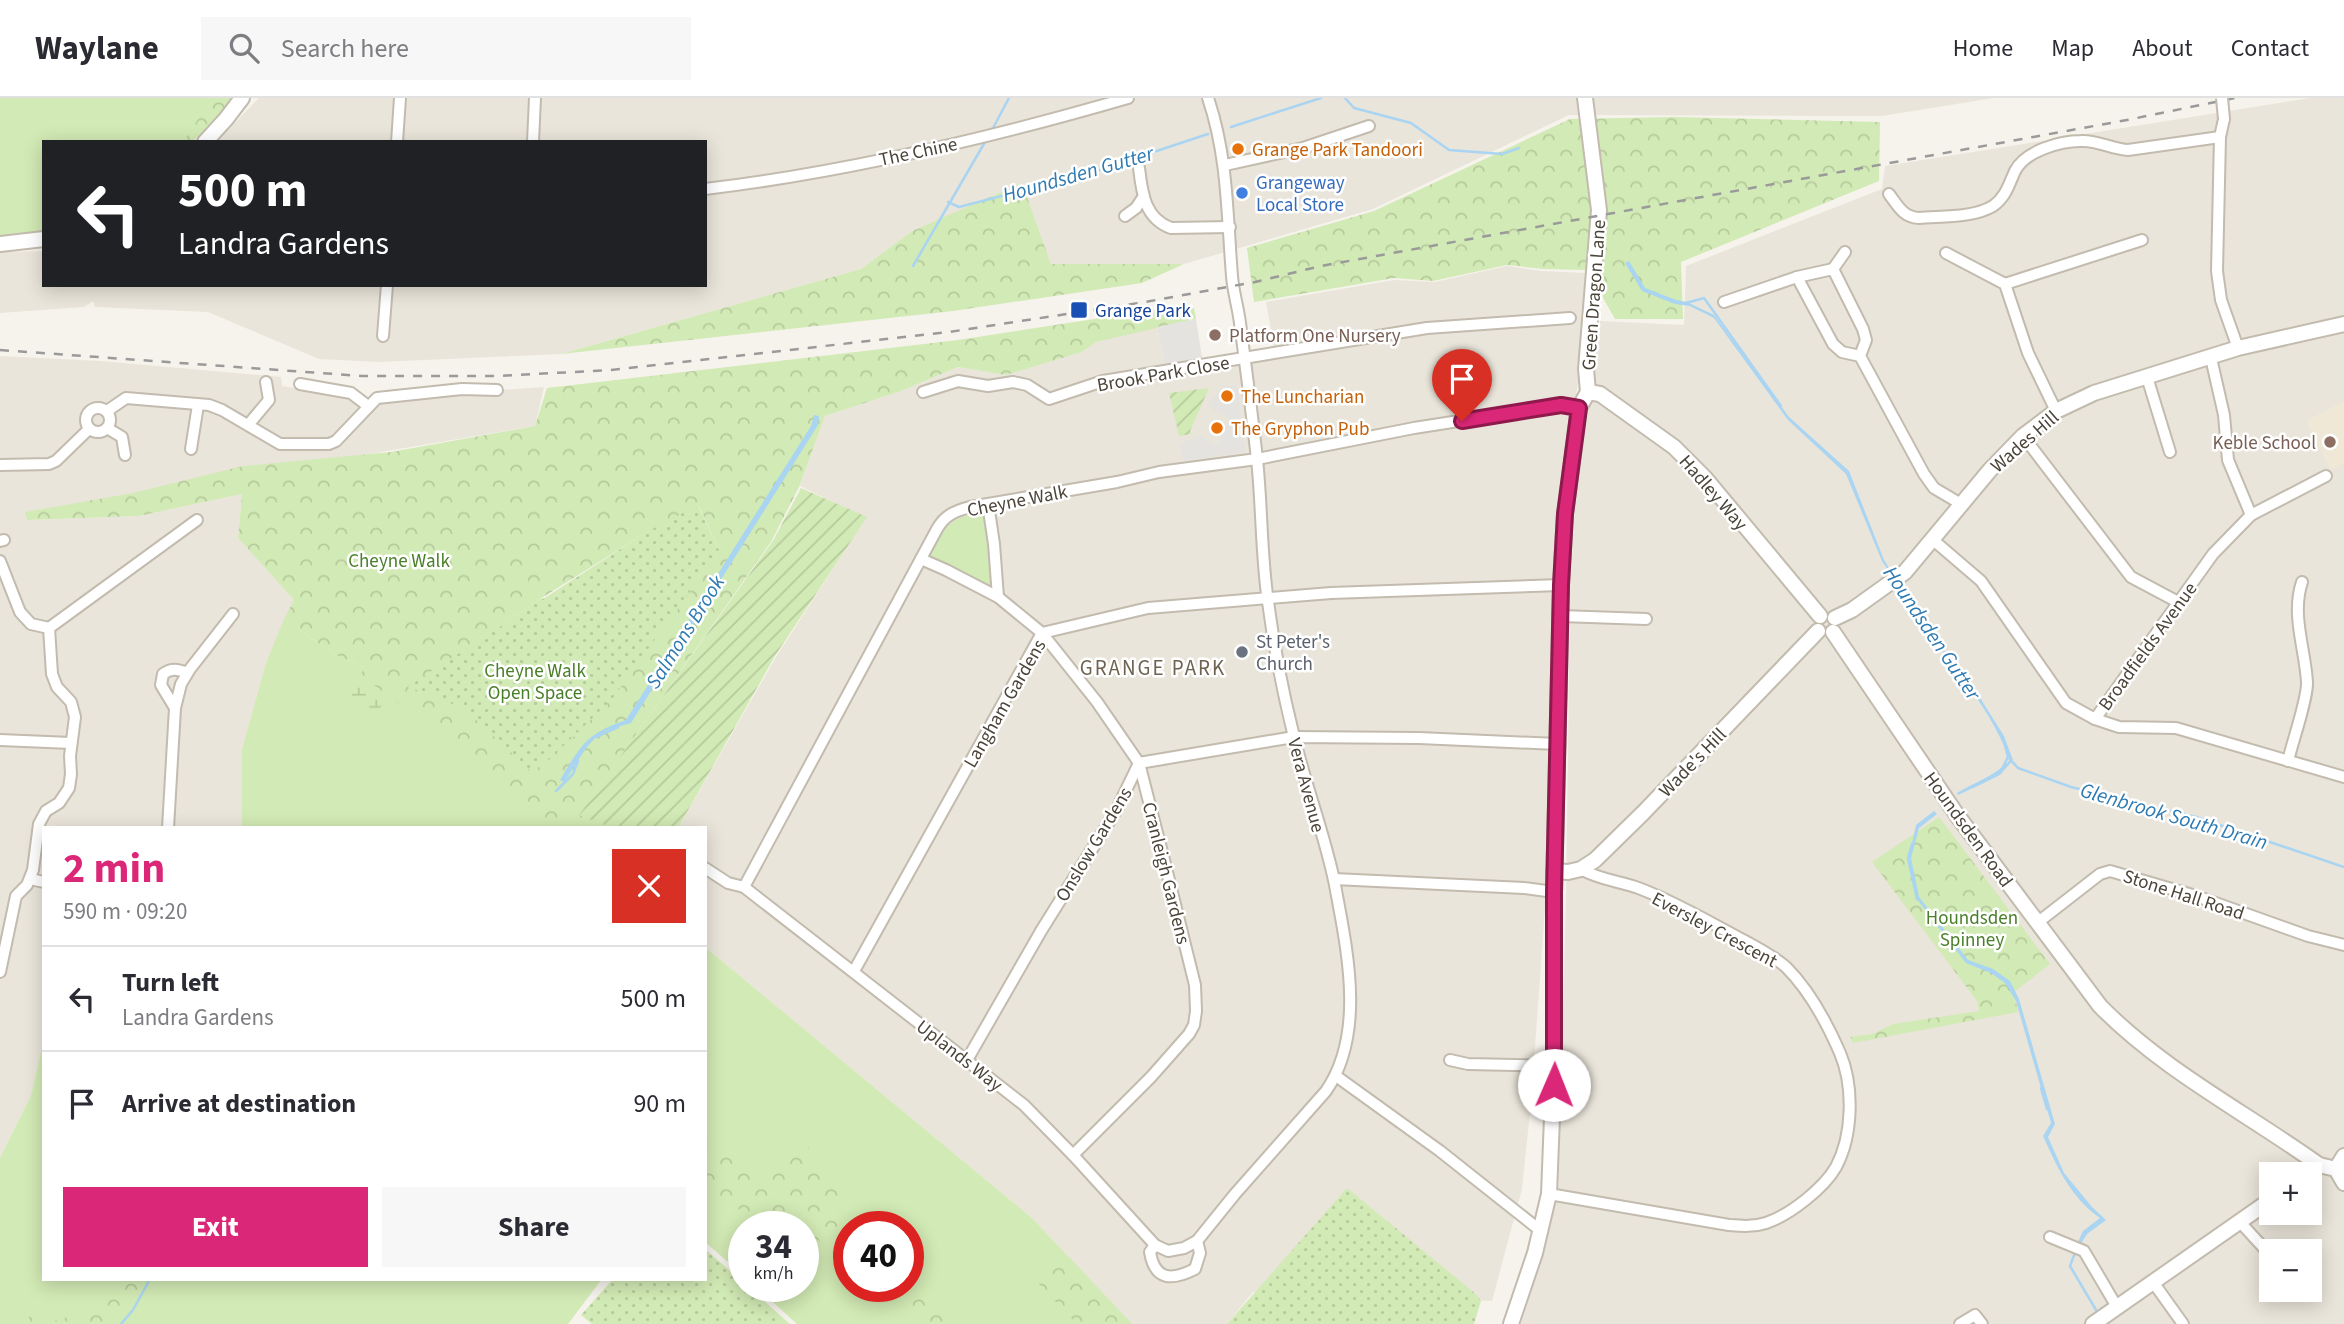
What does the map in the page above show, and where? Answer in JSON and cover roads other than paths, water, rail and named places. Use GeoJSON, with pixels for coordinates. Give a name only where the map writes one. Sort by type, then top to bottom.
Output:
{"type":"FeatureCollection","features":[{"type":"Feature","properties":{"kind":"street"},"geometry":{"type":"LineString","coordinates":[[207,140],[242,98]]}},
{"type":"Feature","properties":{"kind":"street"},"geometry":{"type":"LineString","coordinates":[[397,140],[400,98]]}},
{"type":"Feature","properties":{"kind":"street"},"geometry":{"type":"LineString","coordinates":[[533,140],[534,98]]}},
{"type":"Feature","properties":{"kind":"street","name":"The Chine"},"geometry":{"type":"LineString","coordinates":[[707,189],[910,154],[1128,98]]}},
{"type":"Feature","properties":{"kind":"street","name":"Vera Avenue"},"geometry":{"type":"LineString","coordinates":[[1197,1241],[1336,1076],[1345,1052],[1349,981],[1334,879],[1294,737],[1267,600],[1257,459],[1232,278],[1225,165],[1218,128],[1208,98]]}},
{"type":"Feature","properties":{"kind":"street","name":"Green Dragon Lane"},"geometry":{"type":"LineString","coordinates":[[1511,1324],[1541,1231],[1549,1195],[1554,1066],[1554,872],[1561,585],[1565,514],[1579,408],[1588,392],[1586,369],[1598,210],[1585,98]]}},
{"type":"Feature","properties":{"kind":"street"},"geometry":{"type":"LineString","coordinates":[[2222,98],[2224,119],[2220,137],[2217,271],[2221,300],[2238,348]]}},
{"type":"Feature","properties":{"kind":"street"},"geometry":{"type":"LineString","coordinates":[[1225,165],[1303,148],[1369,126]]}},
{"type":"Feature","properties":{"kind":"street"},"geometry":{"type":"LineString","coordinates":[[1889,194],[1902,212],[1910,217],[1980,212],[2003,198],[2017,168],[2028,156],[2043,149],[2092,141],[2115,149],[2128,150],[2220,137]]}},
{"type":"Feature","properties":{"kind":"street"},"geometry":{"type":"LineString","coordinates":[[1139,167],[1142,199],[1159,222],[1171,228],[1230,227]]}},
{"type":"Feature","properties":{"kind":"street"},"geometry":{"type":"LineString","coordinates":[[1125,216],[1136,208],[1142,199]]}},
{"type":"Feature","properties":{"kind":"street"},"geometry":{"type":"LineString","coordinates":[[0,244],[42,239]]}},
{"type":"Feature","properties":{"kind":"street"},"geometry":{"type":"LineString","coordinates":[[2005,284],[2142,240]]}},
{"type":"Feature","properties":{"kind":"street"},"geometry":{"type":"LineString","coordinates":[[1724,302],[1797,277],[1833,269],[1845,252]]}},
{"type":"Feature","properties":{"kind":"street"},"geometry":{"type":"LineString","coordinates":[[1946,253],[2005,284],[2028,353],[2056,411]]}},
{"type":"Feature","properties":{"kind":"street"},"geometry":{"type":"LineString","coordinates":[[1833,269],[1863,329],[1866,340],[1860,356]]}},
{"type":"Feature","properties":{"kind":"street"},"geometry":{"type":"LineString","coordinates":[[1797,277],[1833,344],[1842,352],[1860,356],[1934,488],[1961,503]]}},
{"type":"Feature","properties":{"kind":"street"},"geometry":{"type":"LineString","coordinates":[[383,336],[387,287]]}},
{"type":"Feature","properties":{"kind":"street","name":"Brook Park Close"},"geometry":{"type":"LineString","coordinates":[[923,392],[958,381],[988,386],[1013,382],[1027,385],[1049,399],[1103,381],[1427,328],[1570,318]]}},
{"type":"Feature","properties":{"kind":"street","name":"Wades Hill"},"geometry":{"type":"LineString","coordinates":[[1827,624],[1852,610],[1905,572],[1961,503],[2023,436],[2056,411],[2094,393],[2238,348],[2344,324]]}},
{"type":"Feature","properties":{"kind":"street"},"geometry":{"type":"LineString","coordinates":[[2211,358],[2224,415],[2228,460],[2251,514]]}},
{"type":"Feature","properties":{"kind":"street"},"geometry":{"type":"LineString","coordinates":[[2147,377],[2170,452]]}},
{"type":"Feature","properties":{"kind":"street"},"geometry":{"type":"LineString","coordinates":[[248,425],[269,400],[266,382]]}},
{"type":"Feature","properties":{"kind":"street"},"geometry":{"type":"LineString","coordinates":[[300,384],[351,393],[368,406]]}},
{"type":"Feature","properties":{"kind":"street"},"geometry":{"type":"LineString","coordinates":[[107,411],[126,398],[198,404],[222,410],[280,444],[329,444],[336,441],[377,398],[462,389],[497,390]]}},
{"type":"Feature","properties":{"kind":"street","name":"Hadley Way"},"geometry":{"type":"LineString","coordinates":[[1588,392],[1600,394],[1682,454],[1827,624]]}},
{"type":"Feature","properties":{"kind":"street"},"geometry":{"type":"LineString","coordinates":[[191,449],[198,404]]}},
{"type":"Feature","properties":{"kind":"street","name":"Cheyne Walk"},"geometry":{"type":"LineString","coordinates":[[744,887],[943,519],[953,512],[988,503],[1117,482],[1159,471],[1257,459],[1414,428],[1561,405],[1579,408]]}},
{"type":"Feature","properties":{"kind":"street"},"geometry":{"type":"LineString","coordinates":[[99,407],[107,411],[110,420],[107,428],[98,432],[89,429],[85,418],[90,410],[99,407]]}},
{"type":"Feature","properties":{"kind":"street"},"geometry":{"type":"LineString","coordinates":[[107,428],[122,437],[125,454]]}},
{"type":"Feature","properties":{"kind":"street"},"geometry":{"type":"LineString","coordinates":[[0,466],[49,464],[56,461],[89,429]]}},
{"type":"Feature","properties":{"kind":"street"},"geometry":{"type":"LineString","coordinates":[[2023,436],[2131,577],[2178,602]]}},
{"type":"Feature","properties":{"kind":"street","name":"Broadfields Avenue"},"geometry":{"type":"LineString","coordinates":[[1932,539],[1981,581],[2066,703],[2095,719],[2213,554],[2251,514],[2326,476]]}},
{"type":"Feature","properties":{"kind":"street"},"geometry":{"type":"LineString","coordinates":[[988,503],[998,597]]}},
{"type":"Feature","properties":{"kind":"street"},"geometry":{"type":"LineString","coordinates":[[0,561],[20,612],[31,624],[49,628],[197,520]]}},
{"type":"Feature","properties":{"kind":"street","name":"Cranleigh Gardens"},"geometry":{"type":"LineString","coordinates":[[921,559],[998,597],[1042,633],[1097,702],[1139,763],[1195,985],[1194,1025],[1151,1077],[1073,1155]]}},
{"type":"Feature","properties":{"kind":"street"},"geometry":{"type":"LineString","coordinates":[[2288,761],[2308,685],[2298,631],[2300,617],[2296,599],[2302,582]]}},
{"type":"Feature","properties":{"kind":"street","name":"Langham Gardens"},"geometry":{"type":"LineString","coordinates":[[854,971],[1042,633],[1148,608],[1331,593],[1561,585]]}},
{"type":"Feature","properties":{"kind":"street"},"geometry":{"type":"LineString","coordinates":[[168,826],[175,708],[181,684],[233,614]]}},
{"type":"Feature","properties":{"kind":"street"},"geometry":{"type":"LineString","coordinates":[[1561,616],[1646,619]]}},
{"type":"Feature","properties":{"kind":"street","name":"Wade's Hill"},"geometry":{"type":"LineString","coordinates":[[1581,869],[1595,860],[1643,813],[1827,624]]}},
{"type":"Feature","properties":{"kind":"street","name":"Houndsden Road"},"geometry":{"type":"LineString","coordinates":[[1827,624],[1918,759],[2077,978],[2124,1031],[2176,1072],[2315,1162]]}},
{"type":"Feature","properties":{"kind":"street"},"geometry":{"type":"LineString","coordinates":[[0,972],[16,896],[30,879],[39,824],[46,811],[58,803],[69,788],[75,717],[71,702],[57,687],[52,674],[49,628]]}},
{"type":"Feature","properties":{"kind":"street"},"geometry":{"type":"LineString","coordinates":[[175,708],[161,685],[163,674],[168,670],[178,669],[187,673]]}},
{"type":"Feature","properties":{"kind":"street"},"geometry":{"type":"LineString","coordinates":[[2095,719],[2119,727],[2176,728],[2344,777]]}},
{"type":"Feature","properties":{"kind":"street","name":"Onslow Gardens"},"geometry":{"type":"LineString","coordinates":[[967,1060],[1041,931],[1117,808],[1139,763],[1294,737],[1557,744]]}},
{"type":"Feature","properties":{"kind":"street"},"geometry":{"type":"LineString","coordinates":[[0,740],[72,743]]}},
{"type":"Feature","properties":{"kind":"street","name":"Uplands Way"},"geometry":{"type":"LineString","coordinates":[[707,869],[728,883],[744,887],[1024,1105],[1155,1245],[1150,1252],[1157,1271],[1166,1277],[1180,1277],[1195,1269],[1200,1253],[1197,1241]]}},
{"type":"Feature","properties":{"kind":"street"},"geometry":{"type":"LineString","coordinates":[[1554,872],[1581,869]]}},
{"type":"Feature","properties":{"kind":"street","name":"Eversley Crescent"},"geometry":{"type":"LineString","coordinates":[[1549,1195],[1720,1224],[1752,1226],[1768,1223],[1827,1181],[1844,1145],[1849,1111],[1844,1061],[1809,997],[1785,966],[1769,954],[1640,888],[1592,876],[1581,869]]}},
{"type":"Feature","properties":{"kind":"street","name":"Stone Hall Road"},"geometry":{"type":"LineString","coordinates":[[2037,923],[2100,874],[2110,871],[2196,896],[2344,946]]}},
{"type":"Feature","properties":{"kind":"street"},"geometry":{"type":"LineString","coordinates":[[30,879],[42,882]]}},
{"type":"Feature","properties":{"kind":"street"},"geometry":{"type":"LineString","coordinates":[[1334,879],[1524,888],[1554,892]]}},
{"type":"Feature","properties":{"kind":"street"},"geometry":{"type":"LineString","coordinates":[[1450,1060],[1468,1065],[1554,1066]]}},
{"type":"Feature","properties":{"kind":"street"},"geometry":{"type":"LineString","coordinates":[[1336,1076],[1440,1151],[1541,1231]]}},
{"type":"Feature","properties":{"kind":"street"},"geometry":{"type":"LineString","coordinates":[[2336,1169],[2344,1156]]}},
{"type":"Feature","properties":{"kind":"street"},"geometry":{"type":"LineString","coordinates":[[2322,1166],[2336,1169],[2344,1183]]}},
{"type":"Feature","properties":{"kind":"street"},"geometry":{"type":"LineString","coordinates":[[2093,1324],[2259,1208]]}},
{"type":"Feature","properties":{"kind":"street"},"geometry":{"type":"LineString","coordinates":[[2240,1222],[2259,1243]]}},
{"type":"Feature","properties":{"kind":"street"},"geometry":{"type":"LineString","coordinates":[[2050,1237],[2084,1251],[2117,1307]]}},
{"type":"Feature","properties":{"kind":"street"},"geometry":{"type":"LineString","coordinates":[[1155,1245],[1168,1251],[1184,1248],[1197,1241]]}},
{"type":"Feature","properties":{"kind":"street"},"geometry":{"type":"LineString","coordinates":[[2153,1282],[2183,1324]]}},
{"type":"Feature","properties":{"kind":"street"},"geometry":{"type":"LineString","coordinates":[[1960,1324],[1975,1315],[1982,1324]]}},
{"type":"Feature","properties":{"kind":"water"},"geometry":{"type":"Polygon","coordinates":[[[1629,261],[1645,288],[1687,302],[1714,315],[1789,417],[1849,471],[1884,560],[1891,571],[1889,572],[1882,561],[1846,474],[1788,420],[1714,318],[1690,306],[1675,304],[1642,291],[1625,263],[1629,261]]]}},
{"type":"Feature","properties":{"kind":"water"},"geometry":{"type":"Polygon","coordinates":[[[814,415],[819,416],[818,425],[631,723],[597,736],[564,782],[560,780],[586,742],[602,730],[626,720],[811,426],[814,415]]]}},
{"type":"Feature","properties":{"kind":"water"},"geometry":{"type":"Polygon","coordinates":[[[1902,590],[1920,619],[1977,693],[2004,736],[2013,760],[2000,775],[1958,795],[1957,793],[1991,775],[2010,760],[1988,715],[1913,612],[1899,591],[1902,590]]]}},
{"type":"Feature","properties":{"kind":"water"},"geometry":{"type":"Polygon","coordinates":[[[1934,811],[1937,814],[1919,828],[1911,858],[1919,897],[1968,960],[1993,969],[2010,981],[2019,999],[2055,1124],[2048,1137],[2064,1173],[2106,1220],[2087,1234],[2080,1245],[2077,1244],[2083,1231],[2100,1218],[2073,1191],[2043,1136],[2051,1123],[2016,1001],[2005,983],[1991,973],[1966,963],[1916,898],[1909,857],[1916,825],[1934,811]]]}},
{"type":"Feature","properties":{"kind":"waterway","name":"Salmons Brook"},"geometry":{"type":"LineString","coordinates":[[992,130],[1009,98]]}},
{"type":"Feature","properties":{"kind":"waterway","name":"Houndsden Gutter"},"geometry":{"type":"LineString","coordinates":[[1231,127],[1321,98]]}},
{"type":"Feature","properties":{"kind":"waterway","name":"Houndsden Gutter"},"geometry":{"type":"LineString","coordinates":[[1345,98],[1354,108],[1411,123],[1449,150],[1502,154],[1519,148]]}},
{"type":"Feature","properties":{"kind":"waterway","name":"Houndsden Gutter"},"geometry":{"type":"LineString","coordinates":[[948,202],[959,207],[1087,174],[1208,134]]}},
{"type":"Feature","properties":{"kind":"waterway","name":"Salmons Brook"},"geometry":{"type":"LineString","coordinates":[[913,266],[985,142]]}},
{"type":"Feature","properties":{"kind":"waterway","name":"Houndsden Gutter"},"geometry":{"type":"LineString","coordinates":[[1686,303],[1704,298],[1781,406]]}},
{"type":"Feature","properties":{"kind":"waterway","name":"Salmons Brook"},"geometry":{"type":"LineString","coordinates":[[596,737],[618,727]]}},
{"type":"Feature","properties":{"kind":"waterway","name":"Glenbrook South Drain"},"geometry":{"type":"LineString","coordinates":[[2005,746],[2008,757],[2018,768],[2071,787],[2196,817],[2344,867]]}},
{"type":"Feature","properties":{"kind":"waterway","name":"Houndsden Gutter"},"geometry":{"type":"LineString","coordinates":[[2002,769],[2008,757]]}},
{"type":"Feature","properties":{"kind":"waterway","name":"Salmons Brook"},"geometry":{"type":"LineString","coordinates":[[556,791],[573,774],[578,761]]}},
{"type":"Feature","properties":{"kind":"waterway","name":"Houndsden Gutter"},"geometry":{"type":"LineString","coordinates":[[1973,787],[1995,776]]}},
{"type":"Feature","properties":{"kind":"waterway","name":"Houndsden Gutter"},"geometry":{"type":"LineString","coordinates":[[1912,844],[1908,858],[1917,899]]}},
{"type":"Feature","properties":{"kind":"waterway","name":"Houndsden Gutter"},"geometry":{"type":"LineString","coordinates":[[2041,1088],[2047,1109]]}},
{"type":"Feature","properties":{"kind":"waterway","name":"Houndsden Gutter"},"geometry":{"type":"LineString","coordinates":[[2076,1250],[2070,1266],[2099,1315]]}},
{"type":"Feature","properties":{"kind":"waterway","name":"Salmons Brook"},"geometry":{"type":"LineString","coordinates":[[121,1324],[133,1310],[149,1281]]}},
{"type":"Feature","properties":{"kind":"railway"},"geometry":{"type":"LineString","coordinates":[[0,350],[362,376],[498,376],[611,370],[949,332],[1255,282],[1321,266],[2127,120],[2235,98]]}},
{"type":"Feature","properties":{"kind":"place","name":"Grange Park Tandoori"},"geometry":{"type":"Point","coordinates":[1238,149]}},
{"type":"Feature","properties":{"kind":"place","name":"Grangeway Local Store"},"geometry":{"type":"Point","coordinates":[1242,193]}},
{"type":"Feature","properties":{"kind":"place","name":"Grange Park"},"geometry":{"type":"Point","coordinates":[1079,310]}},
{"type":"Feature","properties":{"kind":"place","name":"Platform One Nursery"},"geometry":{"type":"Point","coordinates":[1215,335]}},
{"type":"Feature","properties":{"kind":"place","name":"The Luncharian"},"geometry":{"type":"Point","coordinates":[1227,396]}},
{"type":"Feature","properties":{"kind":"place","name":"The Gryphon Pub"},"geometry":{"type":"Point","coordinates":[1217,428]}},
{"type":"Feature","properties":{"kind":"place","name":"Keble School"},"geometry":{"type":"Point","coordinates":[2330,442]}},
{"type":"Feature","properties":{"kind":"place","name":"St Peter's Church"},"geometry":{"type":"Point","coordinates":[1242,652]}},
{"type":"Feature","properties":{"kind":"district","name":"GRANGE PARK"},"geometry":{"type":"Point","coordinates":[1153,668]}},
{"type":"Feature","properties":{"kind":"park label","name":"Cheyne Walk Open Space"},"geometry":{"type":"Point","coordinates":[535,681]}},
{"type":"Feature","properties":{"kind":"park label","name":"Houndsden Spinney"},"geometry":{"type":"Point","coordinates":[1972,928]}}]}
